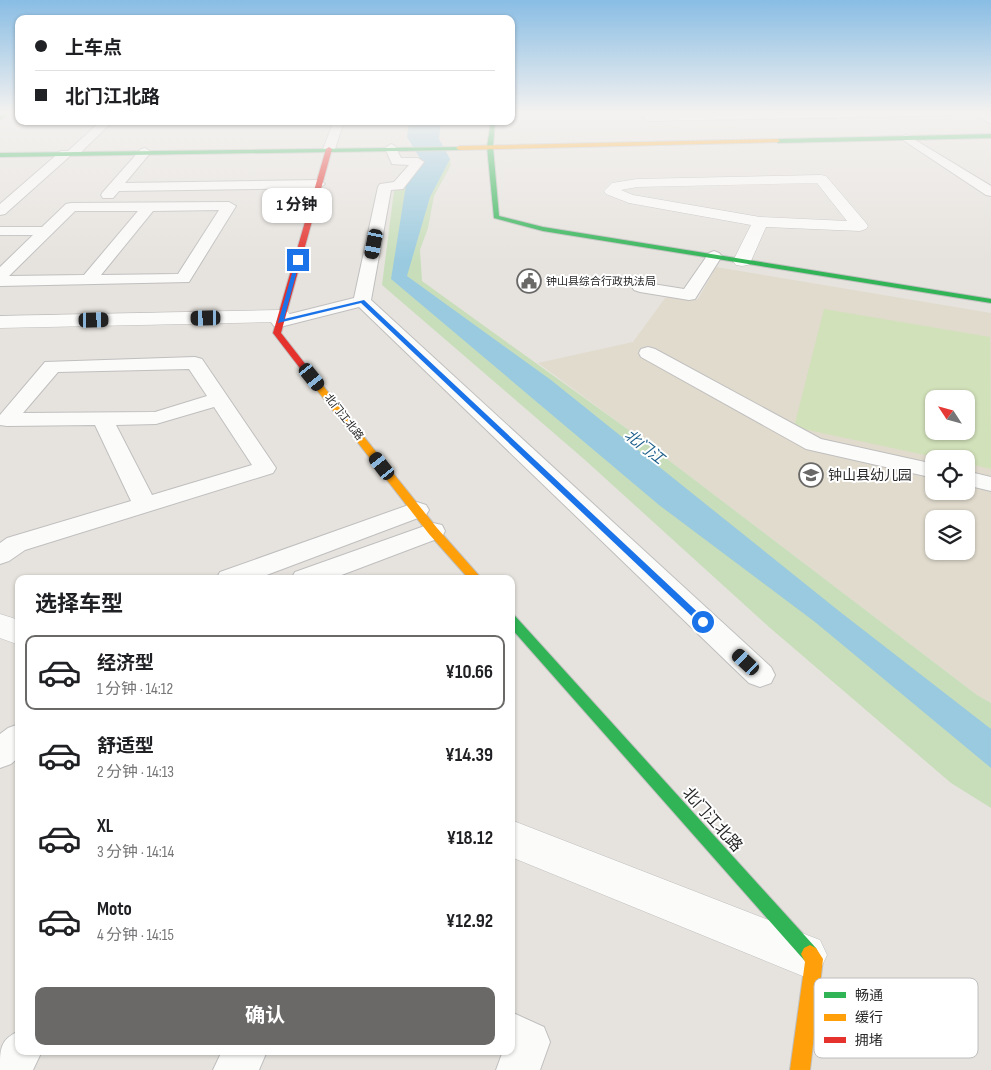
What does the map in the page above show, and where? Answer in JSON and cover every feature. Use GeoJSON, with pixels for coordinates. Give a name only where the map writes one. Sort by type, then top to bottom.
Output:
{"type":"FeatureCollection","features":[{"type":"Feature","properties":{"kind":"main road"},"geometry":{"type":"LineString","coordinates":[[281,319],[325,162]]}},
{"type":"Feature","properties":{"kind":"main road"},"geometry":{"type":"LineString","coordinates":[[491,162],[496,217],[543,229],[991,301]]}},
{"type":"Feature","properties":{"kind":"main road","name":"北门江北路"},"geometry":{"type":"LineString","coordinates":[[281,319],[277,332],[433,531],[472,575]]}},
{"type":"Feature","properties":{"kind":"main road","name":"北门江北路"},"geometry":{"type":"LineString","coordinates":[[515,623],[814,959]]}},
{"type":"Feature","properties":{"kind":"main road"},"geometry":{"type":"LineString","coordinates":[[800,1070],[814,959]]}},
{"type":"Feature","properties":{"kind":"street"},"geometry":{"type":"LineString","coordinates":[[821,179],[860,226],[760,222],[629,199],[611,191],[617,186],[637,183],[821,179]]}},
{"type":"Feature","properties":{"kind":"street"},"geometry":{"type":"LineString","coordinates":[[742,261],[760,222]]}},
{"type":"Feature","properties":{"kind":"street"},"geometry":{"type":"LineString","coordinates":[[0,322],[281,319]]}},
{"type":"Feature","properties":{"kind":"street"},"geometry":{"type":"LineString","coordinates":[[0,625],[15,631]]}},
{"type":"Feature","properties":{"kind":"street"},"geometry":{"type":"LineString","coordinates":[[515,840],[814,959]]}},
{"type":"Feature","properties":{"kind":"lane"},"geometry":{"type":"LineString","coordinates":[[3,205],[59,162]]}},
{"type":"Feature","properties":{"kind":"lane"},"geometry":{"type":"LineString","coordinates":[[98,206],[136,162]]}},
{"type":"Feature","properties":{"kind":"lane"},"geometry":{"type":"LineString","coordinates":[[362,301],[385,187],[398,186],[417,162]]}},
{"type":"Feature","properties":{"kind":"lane"},"geometry":{"type":"LineString","coordinates":[[946,162],[991,192]]}},
{"type":"Feature","properties":{"kind":"lane"},"geometry":{"type":"LineString","coordinates":[[969,178],[991,177]]}},
{"type":"Feature","properties":{"kind":"lane"},"geometry":{"type":"LineString","coordinates":[[115,187],[319,184]]}},
{"type":"Feature","properties":{"kind":"lane"},"geometry":{"type":"LineString","coordinates":[[89,280],[149,206]]}},
{"type":"Feature","properties":{"kind":"lane"},"geometry":{"type":"LineString","coordinates":[[0,276],[71,207],[229,206],[183,279],[0,280]]}},
{"type":"Feature","properties":{"kind":"lane"},"geometry":{"type":"LineString","coordinates":[[0,231],[46,231]]}},
{"type":"Feature","properties":{"kind":"lane"},"geometry":{"type":"LineString","coordinates":[[640,287],[689,295],[714,256]]}},
{"type":"Feature","properties":{"kind":"lane"},"geometry":{"type":"LineString","coordinates":[[281,319],[362,301]]}},
{"type":"Feature","properties":{"kind":"lane"},"geometry":{"type":"LineString","coordinates":[[362,301],[760,675]]}},
{"type":"Feature","properties":{"kind":"lane"},"geometry":{"type":"LineString","coordinates":[[648,353],[814,444],[925,469]]}},
{"type":"Feature","properties":{"kind":"lane"},"geometry":{"type":"LineString","coordinates":[[0,555],[16,544],[265,468],[195,364],[52,366],[4,420]]}},
{"type":"Feature","properties":{"kind":"lane"},"geometry":{"type":"LineString","coordinates":[[4,420],[156,418],[219,399]]}},
{"type":"Feature","properties":{"kind":"lane"},"geometry":{"type":"LineString","coordinates":[[102,418],[144,504]]}},
{"type":"Feature","properties":{"kind":"lane"},"geometry":{"type":"LineString","coordinates":[[975,480],[991,484]]}},
{"type":"Feature","properties":{"kind":"lane"},"geometry":{"type":"LineString","coordinates":[[240,575],[417,510]]}},
{"type":"Feature","properties":{"kind":"lane"},"geometry":{"type":"LineString","coordinates":[[315,575],[433,531]]}},
{"type":"Feature","properties":{"kind":"lane"},"geometry":{"type":"LineString","coordinates":[[0,754],[15,741]]}},
{"type":"Feature","properties":{"kind":"lane"},"geometry":{"type":"LineString","coordinates":[[515,1035],[529,1042],[518,1070]]}},
{"type":"Feature","properties":{"kind":"lane"},"geometry":{"type":"LineString","coordinates":[[6,1070],[18,1055]]}},
{"type":"Feature","properties":{"kind":"lane"},"geometry":{"type":"LineString","coordinates":[[235,1070],[244,1055]]}},
{"type":"Feature","properties":{"kind":"shaded area","name":"钟山县幼儿园"},"geometry":{"type":"Polygon","coordinates":[[[716,267],[991,313],[991,703],[977,695],[538,363],[633,342],[668,294],[698,299],[716,267]]]}},
{"type":"Feature","properties":{"kind":"green space"},"geometry":{"type":"Polygon","coordinates":[[[420,162],[450,162],[451,165],[434,196],[428,228],[420,250],[422,281],[633,433],[977,695],[991,703],[991,808],[951,783],[769,627],[585,460],[382,285],[394,191],[418,170],[420,162]]]}},
{"type":"Feature","properties":{"kind":"green space"},"geometry":{"type":"Polygon","coordinates":[[[824,309],[990,337],[991,469],[975,465],[975,450],[925,450],[925,455],[794,427],[824,309]]]}},
{"type":"Feature","properties":{"kind":"water"},"geometry":{"type":"Polygon","coordinates":[[[420,162],[448,162],[430,197],[407,276],[551,380],[839,611],[991,729],[991,768],[815,622],[659,505],[391,279],[406,185],[420,162]]]}},
{"type":"Feature","properties":{"kind":"traffic: fast"},"geometry":{"type":"LineString","coordinates":[[491,162],[496,217],[543,229],[991,301]]}},
{"type":"Feature","properties":{"kind":"traffic: fast"},"geometry":{"type":"LineString","coordinates":[[515,623],[810,954]]}},
{"type":"Feature","properties":{"kind":"traffic: slow"},"geometry":{"type":"LineString","coordinates":[[309,374],[433,531],[472,575]]}},
{"type":"Feature","properties":{"kind":"traffic: slow"},"geometry":{"type":"LineString","coordinates":[[800,1070],[814,959],[810,954]]}},
{"type":"Feature","properties":{"kind":"traffic: jam"},"geometry":{"type":"LineString","coordinates":[[309,374],[277,333],[325,162]]}},
{"type":"Feature","properties":{"kind":"place","name":"钟山县综合行政执法局"},"geometry":{"type":"Point","coordinates":[529,281]}},
{"type":"Feature","properties":{"kind":"place","name":"钟山县幼儿园"},"geometry":{"type":"Point","coordinates":[811,475]}},
{"type":"Feature","properties":{"kind":"route"},"geometry":{"type":"LineString","coordinates":[[298,260],[280,322],[362,301],[703,622]]}},
{"type":"Feature","properties":{"kind":"water label","name":"北门江"},"geometry":{"type":"Point","coordinates":[644,447]}}]}
